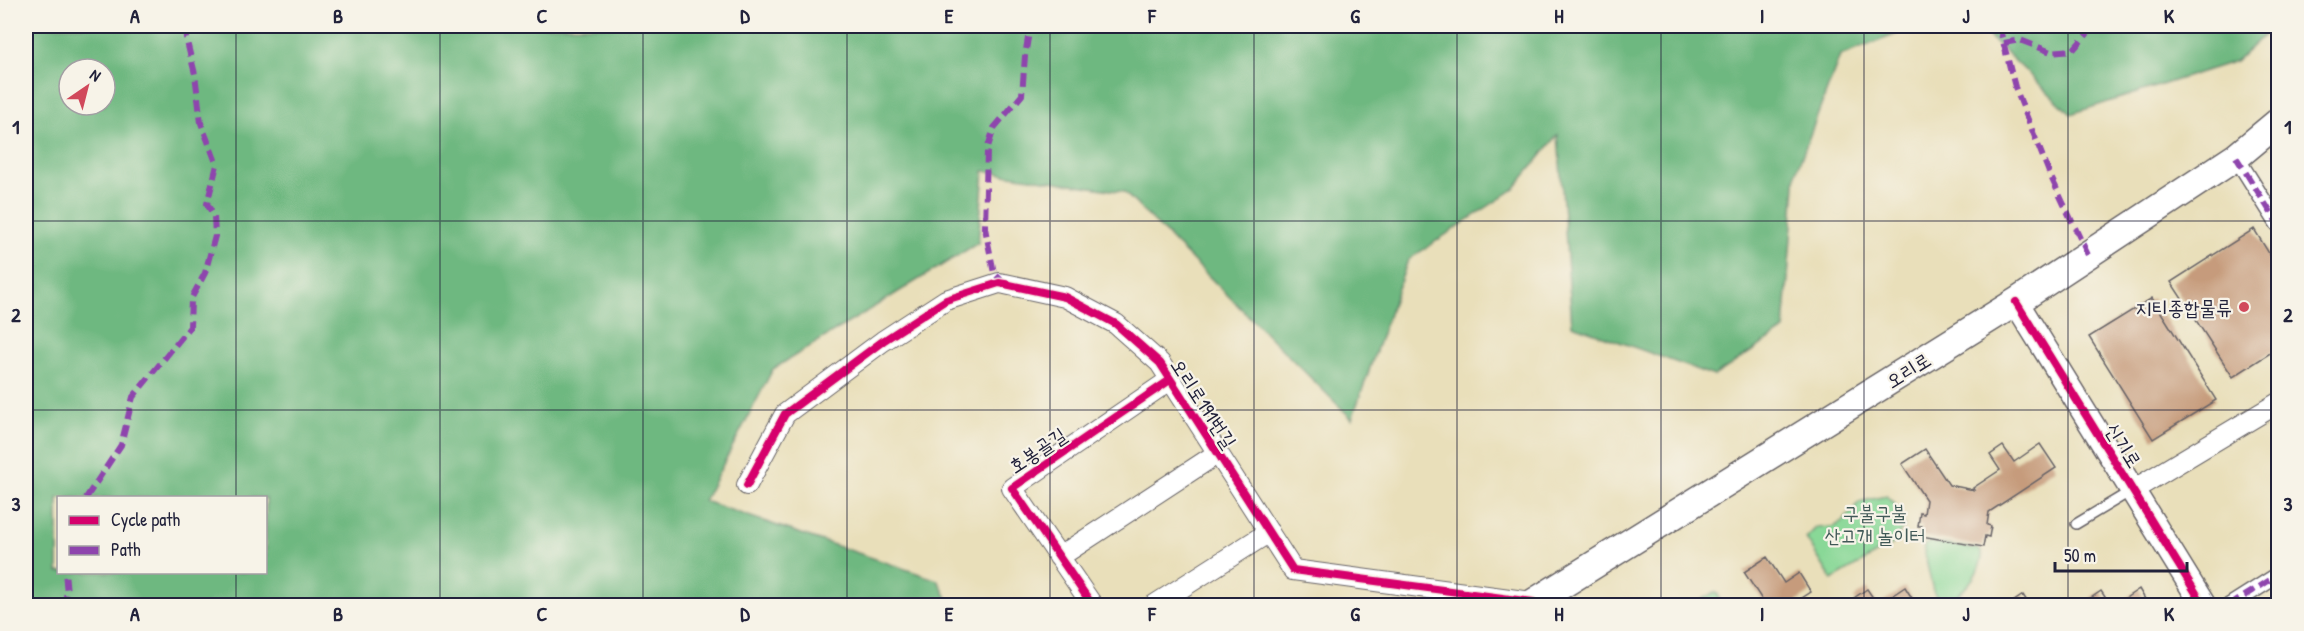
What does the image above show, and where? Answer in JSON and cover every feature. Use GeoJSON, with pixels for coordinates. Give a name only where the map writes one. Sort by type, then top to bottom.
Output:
{"type":"FeatureCollection","features":[{"type":"Feature","properties":{"kind":"main road","name":"오리로"},"geometry":{"type":"LineString","coordinates":[[1531,604],[2016,302],[2236,157],[2278,122]]}},
{"type":"Feature","properties":{"kind":"street"},"geometry":{"type":"LineString","coordinates":[[2236,157],[2278,224]]}},
{"type":"Feature","properties":{"kind":"street","name":"오리로191번길"},"geometry":{"type":"LineString","coordinates":[[747,485],[785,414],[883,341],[946,300],[999,283],[1065,297],[1116,324],[1160,363],[1293,570],[1531,604]]}},
{"type":"Feature","properties":{"kind":"street","name":"신기로"},"geometry":{"type":"LineString","coordinates":[[2016,302],[2204,606]]}},
{"type":"Feature","properties":{"kind":"street","name":"호봉골길"},"geometry":{"type":"LineString","coordinates":[[1093,606],[1011,488],[1170,380]]}},
{"type":"Feature","properties":{"kind":"street"},"geometry":{"type":"LineString","coordinates":[[2133,490],[2278,403]]}},
{"type":"Feature","properties":{"kind":"street"},"geometry":{"type":"LineString","coordinates":[[1059,557],[1218,453]]}},
{"type":"Feature","properties":{"kind":"street"},"geometry":{"type":"LineString","coordinates":[[1153,606],[1269,532]]}},
{"type":"Feature","properties":{"kind":"street"},"geometry":{"type":"LineString","coordinates":[[2229,606],[2278,575]]}},
{"type":"Feature","properties":{"kind":"lane"},"geometry":{"type":"LineString","coordinates":[[2076,524],[2133,490]]}},
{"type":"Feature","properties":{"kind":"green space"},"geometry":{"type":"Polygon","coordinates":[[[26,26],[1917,26],[1840,56],[1796,172],[1784,330],[1714,376],[1572,325],[1558,135],[1514,189],[1408,260],[1352,419],[1124,192],[984,171],[978,243],[773,369],[704,501],[938,580],[951,606],[26,605],[26,26]]]}},
{"type":"Feature","properties":{"kind":"green space"},"geometry":{"type":"Polygon","coordinates":[[[1978,26],[2274,26],[2236,61],[2071,114],[1978,26]]]}},
{"type":"Feature","properties":{"kind":"green space","name":"구불구불 산고개 놀이터"},"geometry":{"type":"Polygon","coordinates":[[[1886,496],[1898,509],[1904,526],[1893,544],[1832,580],[1806,538],[1816,528],[1832,527],[1843,522],[1859,502],[1886,496]]]}},
{"type":"Feature","properties":{"kind":"green space"},"geometry":{"type":"Polygon","coordinates":[[[1929,542],[1978,549],[1982,553],[1974,577],[1961,592],[1953,597],[1938,599],[1933,591],[1924,550],[1924,546],[1929,542]]]}},
{"type":"Feature","properties":{"kind":"green space"},"geometry":{"type":"Polygon","coordinates":[[[1715,592],[1718,594],[1720,605],[1691,605],[1715,592]]]}},
{"type":"Feature","properties":{"kind":"building"},"geometry":{"type":"Polygon","coordinates":[[[2254,229],[2278,268],[2278,348],[2233,377],[2171,282],[2254,229]]]}},
{"type":"Feature","properties":{"kind":"building"},"geometry":{"type":"Polygon","coordinates":[[[2152,298],[2216,400],[2153,439],[2089,337],[2152,298]]]}},
{"type":"Feature","properties":{"kind":"building"},"geometry":{"type":"Polygon","coordinates":[[[2040,444],[2056,468],[1989,512],[1987,525],[1991,526],[1989,537],[1985,536],[1983,547],[1921,536],[1922,526],[1918,526],[1920,513],[1924,514],[1926,500],[1902,464],[1925,449],[1949,485],[1974,490],[1973,488],[2000,470],[1990,455],[2003,446],[2014,462],[2040,444]]]}},
{"type":"Feature","properties":{"kind":"building"},"geometry":{"type":"Polygon","coordinates":[[[1767,557],[1784,583],[1799,573],[1811,592],[1796,602],[1799,606],[1766,606],[1744,572],[1767,557]]]}},
{"type":"Feature","properties":{"kind":"building"},"geometry":{"type":"Polygon","coordinates":[[[1905,587],[1917,606],[1859,606],[1854,598],[1867,589],[1878,605],[1905,587]]]}},
{"type":"Feature","properties":{"kind":"building"},"geometry":{"type":"Polygon","coordinates":[[[2139,589],[2149,606],[2114,606],[2139,589]]]}},
{"type":"Feature","properties":{"kind":"building"},"geometry":{"type":"Polygon","coordinates":[[[2101,591],[2111,606],[2092,606],[2088,600],[2101,591]]]}},
{"type":"Feature","properties":{"kind":"building"},"geometry":{"type":"Polygon","coordinates":[[[2023,595],[2030,606],[2007,606],[2023,595]]]}},
{"type":"Feature","properties":{"kind":"marked path"},"geometry":{"type":"LineString","coordinates":[[87,496],[121,445],[133,397],[190,327],[191,299],[205,273],[215,236],[214,216],[207,204],[217,165],[201,123],[195,74],[186,38],[186,26]]}},
{"type":"Feature","properties":{"kind":"marked path"},"geometry":{"type":"LineString","coordinates":[[1005,284],[994,273],[985,228],[987,150],[994,128],[1022,95],[1030,26]]}},
{"type":"Feature","properties":{"kind":"marked path"},"geometry":{"type":"LineString","coordinates":[[1999,26],[2015,87],[2050,175],[2088,255]]}},
{"type":"Feature","properties":{"kind":"marked path"},"geometry":{"type":"LineString","coordinates":[[2004,43],[2020,40],[2051,52],[2073,50],[2094,26]]}},
{"type":"Feature","properties":{"kind":"marked path"},"geometry":{"type":"LineString","coordinates":[[2236,157],[2278,224]]}},
{"type":"Feature","properties":{"kind":"marked path"},"geometry":{"type":"LineString","coordinates":[[63,606],[67,593],[65,574]]}},
{"type":"Feature","properties":{"kind":"marked path"},"geometry":{"type":"LineString","coordinates":[[2229,606],[2278,575]]}},
{"type":"Feature","properties":{"kind":"cycle path"},"geometry":{"type":"LineString","coordinates":[[747,485],[785,414],[883,341],[946,300],[999,283],[1065,297],[1116,324],[1160,363],[1293,570],[1533,602]]}},
{"type":"Feature","properties":{"kind":"cycle path"},"geometry":{"type":"LineString","coordinates":[[2016,302],[2204,606]]}},
{"type":"Feature","properties":{"kind":"cycle path"},"geometry":{"type":"LineString","coordinates":[[1093,606],[1012,488],[1170,380]]}},
{"type":"Feature","properties":{"kind":"place","name":"지티종합물류"},"geometry":{"type":"Point","coordinates":[2244,307]}}]}
